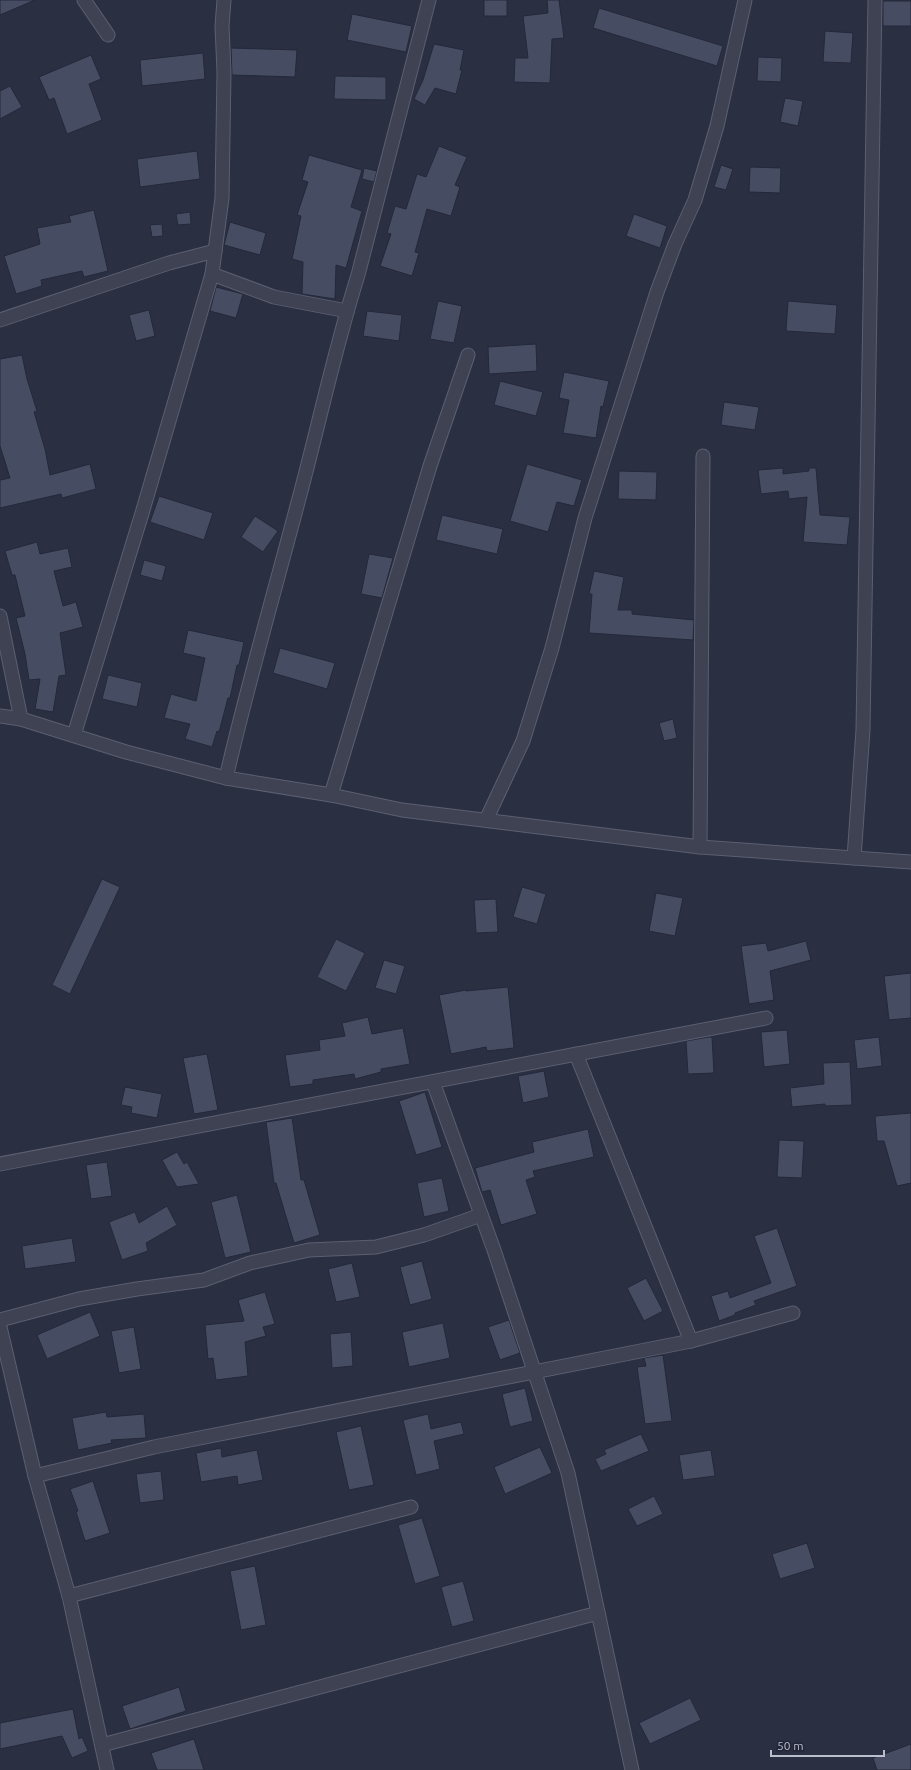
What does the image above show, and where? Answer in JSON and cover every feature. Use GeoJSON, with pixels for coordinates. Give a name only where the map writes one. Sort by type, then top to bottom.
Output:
{"type":"FeatureCollection","features":[{"type":"Feature","properties":{"kind":"street"},"geometry":{"type":"LineString","coordinates":[[84,0],[108,35]]}},
{"type":"Feature","properties":{"kind":"street"},"geometry":{"type":"LineString","coordinates":[[74,735],[143,510],[212,274],[222,198],[224,72],[222,26],[224,0]]}},
{"type":"Feature","properties":{"kind":"street"},"geometry":{"type":"LineString","coordinates":[[226,778],[247,689],[297,507],[429,0]]}},
{"type":"Feature","properties":{"kind":"street"},"geometry":{"type":"LineString","coordinates":[[486,820],[523,741],[552,648],[585,518],[657,292],[675,244],[695,200],[716,126],[745,0]]}},
{"type":"Feature","properties":{"kind":"street"},"geometry":{"type":"LineString","coordinates":[[854,858],[863,722],[875,0]]}},
{"type":"Feature","properties":{"kind":"street"},"geometry":{"type":"LineString","coordinates":[[0,320],[169,263],[215,251]]}},
{"type":"Feature","properties":{"kind":"street"},"geometry":{"type":"LineString","coordinates":[[212,274],[274,297],[347,311]]}},
{"type":"Feature","properties":{"kind":"street"},"geometry":{"type":"LineString","coordinates":[[331,795],[428,474],[468,355]]}},
{"type":"Feature","properties":{"kind":"street"},"geometry":{"type":"LineString","coordinates":[[700,847],[703,456]]}},
{"type":"Feature","properties":{"kind":"street"},"geometry":{"type":"LineString","coordinates":[[0,616],[21,719]]}},
{"type":"Feature","properties":{"kind":"street"},"geometry":{"type":"LineString","coordinates":[[0,716],[21,719],[126,752],[226,778],[331,795],[402,810],[700,847],[911,862]]}},
{"type":"Feature","properties":{"kind":"street"},"geometry":{"type":"LineString","coordinates":[[0,1164],[766,1018]]}},
{"type":"Feature","properties":{"kind":"street"},"geometry":{"type":"LineString","coordinates":[[576,1054],[692,1341]]}},
{"type":"Feature","properties":{"kind":"street"},"geometry":{"type":"LineString","coordinates":[[433,1082],[497,1257],[568,1473],[632,1770]]}},
{"type":"Feature","properties":{"kind":"street"},"geometry":{"type":"LineString","coordinates":[[0,1320],[80,1299],[137,1289],[204,1280],[250,1263],[309,1250],[376,1247],[424,1235],[481,1215]]}},
{"type":"Feature","properties":{"kind":"street"},"geometry":{"type":"LineString","coordinates":[[35,1476],[154,1447],[692,1341],[793,1313]]}},
{"type":"Feature","properties":{"kind":"street"},"geometry":{"type":"LineString","coordinates":[[0,1327],[35,1476],[69,1596],[108,1770]]}},
{"type":"Feature","properties":{"kind":"street"},"geometry":{"type":"LineString","coordinates":[[69,1596],[411,1507]]}},
{"type":"Feature","properties":{"kind":"street"},"geometry":{"type":"LineString","coordinates":[[102,1746],[598,1613]]}},
{"type":"Feature","properties":{"kind":"building"},"geometry":{"type":"Polygon","coordinates":[[[0,0],[35,0],[0,15],[0,0]]]}},
{"type":"Feature","properties":{"kind":"building"},"geometry":{"type":"Polygon","coordinates":[[[484,0],[507,0],[507,16],[484,16],[484,0]]]}},
{"type":"Feature","properties":{"kind":"building"},"geometry":{"type":"Polygon","coordinates":[[[547,0],[559,0],[564,38],[552,39],[550,83],[514,82],[515,58],[528,58],[523,16],[548,13],[547,0]]]}},
{"type":"Feature","properties":{"kind":"building"},"geometry":{"type":"Polygon","coordinates":[[[883,1],[911,1],[911,26],[883,26],[883,1]]]}},
{"type":"Feature","properties":{"kind":"building"},"geometry":{"type":"Polygon","coordinates":[[[599,8],[723,46],[717,66],[593,28],[599,8]]]}},
{"type":"Feature","properties":{"kind":"building"},"geometry":{"type":"Polygon","coordinates":[[[352,14],[412,26],[406,52],[347,40],[352,14]]]}},
{"type":"Feature","properties":{"kind":"building"},"geometry":{"type":"Polygon","coordinates":[[[825,31],[853,33],[851,63],[823,62],[825,31]]]}},
{"type":"Feature","properties":{"kind":"building"},"geometry":{"type":"Polygon","coordinates":[[[434,44],[464,50],[460,70],[462,70],[456,94],[435,88],[425,105],[414,99],[423,80],[434,44]]]}},
{"type":"Feature","properties":{"kind":"building"},"geometry":{"type":"Polygon","coordinates":[[[231,48],[297,50],[295,77],[232,75],[231,48]]]}},
{"type":"Feature","properties":{"kind":"building"},"geometry":{"type":"Polygon","coordinates":[[[203,53],[205,79],[142,86],[140,60],[203,53]]]}},
{"type":"Feature","properties":{"kind":"building"},"geometry":{"type":"Polygon","coordinates":[[[91,55],[101,79],[89,84],[102,120],[67,134],[54,98],[49,100],[39,77],[91,55]]]}},
{"type":"Feature","properties":{"kind":"building"},"geometry":{"type":"Polygon","coordinates":[[[758,57],[782,58],[781,82],[757,81],[758,57]]]}},
{"type":"Feature","properties":{"kind":"building"},"geometry":{"type":"Polygon","coordinates":[[[335,76],[386,77],[386,100],[334,99],[335,76]]]}},
{"type":"Feature","properties":{"kind":"building"},"geometry":{"type":"Polygon","coordinates":[[[10,86],[22,107],[0,119],[0,91],[10,86]]]}},
{"type":"Feature","properties":{"kind":"building"},"geometry":{"type":"Polygon","coordinates":[[[785,98],[803,101],[798,126],[780,122],[785,98]]]}},
{"type":"Feature","properties":{"kind":"building"},"geometry":{"type":"Polygon","coordinates":[[[439,146],[467,157],[455,185],[460,187],[451,216],[427,209],[415,252],[419,253],[412,276],[380,266],[391,234],[387,233],[395,206],[406,209],[417,174],[426,177],[439,146]]]}},
{"type":"Feature","properties":{"kind":"building"},"geometry":{"type":"Polygon","coordinates":[[[197,151],[200,179],[140,187],[137,159],[197,151]]]}},
{"type":"Feature","properties":{"kind":"building"},"geometry":{"type":"Polygon","coordinates":[[[309,155],[362,170],[351,207],[362,211],[346,268],[336,265],[335,299],[302,294],[303,262],[292,259],[301,216],[297,215],[308,182],[302,180],[309,155]]]}},
{"type":"Feature","properties":{"kind":"building"},"geometry":{"type":"Polygon","coordinates":[[[721,165],[733,169],[726,190],[714,187],[721,165]]]}},
{"type":"Feature","properties":{"kind":"building"},"geometry":{"type":"Polygon","coordinates":[[[750,167],[781,168],[780,193],[749,192],[750,167]]]}},
{"type":"Feature","properties":{"kind":"building"},"geometry":{"type":"Polygon","coordinates":[[[364,168],[377,171],[374,182],[362,179],[364,168]]]}},
{"type":"Feature","properties":{"kind":"building"},"geometry":{"type":"Polygon","coordinates":[[[94,210],[108,271],[84,277],[82,271],[41,280],[42,286],[16,294],[4,256],[40,244],[37,228],[71,222],[69,216],[94,210]]]}},
{"type":"Feature","properties":{"kind":"building"},"geometry":{"type":"Polygon","coordinates":[[[190,212],[191,224],[178,225],[176,214],[190,212]]]}},
{"type":"Feature","properties":{"kind":"building"},"geometry":{"type":"Polygon","coordinates":[[[634,214],[667,226],[660,248],[626,236],[634,214]]]}},
{"type":"Feature","properties":{"kind":"building"},"geometry":{"type":"Polygon","coordinates":[[[230,222],[266,233],[260,255],[224,245],[230,222]]]}},
{"type":"Feature","properties":{"kind":"building"},"geometry":{"type":"Polygon","coordinates":[[[162,224],[163,236],[152,237],[150,225],[162,224]]]}},
{"type":"Feature","properties":{"kind":"building"},"geometry":{"type":"Polygon","coordinates":[[[216,287],[243,294],[236,318],[210,311],[216,287]]]}},
{"type":"Feature","properties":{"kind":"building"},"geometry":{"type":"Polygon","coordinates":[[[438,301],[462,306],[454,343],[430,339],[438,301]]]}},
{"type":"Feature","properties":{"kind":"building"},"geometry":{"type":"Polygon","coordinates":[[[788,301],[837,305],[835,334],[786,331],[788,301]]]}},
{"type":"Feature","properties":{"kind":"building"},"geometry":{"type":"Polygon","coordinates":[[[149,310],[155,336],[136,341],[129,315],[149,310]]]}},
{"type":"Feature","properties":{"kind":"building"},"geometry":{"type":"Polygon","coordinates":[[[367,311],[402,315],[399,341],[363,336],[367,311]]]}},
{"type":"Feature","properties":{"kind":"building"},"geometry":{"type":"Polygon","coordinates":[[[536,344],[537,371],[489,374],[488,347],[536,344]]]}},
{"type":"Feature","properties":{"kind":"building"},"geometry":{"type":"Polygon","coordinates":[[[22,355],[27,379],[37,411],[34,412],[45,449],[50,475],[90,464],[96,489],[62,498],[61,494],[0,508],[0,480],[10,478],[0,446],[0,359],[22,355]]]}},
{"type":"Feature","properties":{"kind":"building"},"geometry":{"type":"Polygon","coordinates":[[[564,372],[609,381],[603,407],[601,406],[596,438],[563,433],[569,400],[559,398],[564,372]]]}},
{"type":"Feature","properties":{"kind":"building"},"geometry":{"type":"Polygon","coordinates":[[[500,381],[543,392],[536,416],[494,405],[500,381]]]}},
{"type":"Feature","properties":{"kind":"building"},"geometry":{"type":"Polygon","coordinates":[[[724,402],[759,407],[755,430],[721,425],[724,402]]]}},
{"type":"Feature","properties":{"kind":"building"},"geometry":{"type":"Polygon","coordinates":[[[527,464],[582,480],[574,506],[557,502],[548,532],[510,521],[527,464]]]}},
{"type":"Feature","properties":{"kind":"building"},"geometry":{"type":"Polygon","coordinates":[[[783,468],[783,474],[809,471],[809,468],[816,468],[820,515],[850,517],[847,545],[803,542],[807,497],[789,499],[788,491],[761,494],[758,470],[783,468]]]}},
{"type":"Feature","properties":{"kind":"building"},"geometry":{"type":"Polygon","coordinates":[[[619,471],[657,472],[656,500],[618,499],[619,471]]]}},
{"type":"Feature","properties":{"kind":"building"},"geometry":{"type":"Polygon","coordinates":[[[159,496],[213,513],[204,540],[150,522],[159,496]]]}},
{"type":"Feature","properties":{"kind":"building"},"geometry":{"type":"Polygon","coordinates":[[[442,515],[503,529],[497,554],[436,540],[442,515]]]}},
{"type":"Feature","properties":{"kind":"building"},"geometry":{"type":"Polygon","coordinates":[[[255,516],[278,531],[263,552],[241,537],[255,516]]]}},
{"type":"Feature","properties":{"kind":"building"},"geometry":{"type":"Polygon","coordinates":[[[37,542],[40,554],[68,548],[72,567],[54,571],[63,606],[76,602],[83,627],[60,633],[66,675],[59,676],[53,712],[35,709],[40,679],[29,680],[25,654],[16,618],[25,616],[15,575],[12,575],[5,551],[37,542]]]}},
{"type":"Feature","properties":{"kind":"building"},"geometry":{"type":"Polygon","coordinates":[[[369,554],[393,558],[382,598],[361,594],[369,554]]]}},
{"type":"Feature","properties":{"kind":"building"},"geometry":{"type":"Polygon","coordinates":[[[144,560],[166,566],[162,581],[140,575],[144,560]]]}},
{"type":"Feature","properties":{"kind":"building"},"geometry":{"type":"Polygon","coordinates":[[[594,571],[624,577],[618,610],[632,610],[632,614],[694,620],[693,640],[589,633],[592,594],[589,594],[594,571]]]}},
{"type":"Feature","properties":{"kind":"building"},"geometry":{"type":"Polygon","coordinates":[[[188,630],[244,642],[239,665],[237,665],[230,698],[228,698],[219,732],[217,731],[212,747],[185,739],[190,724],[164,718],[171,694],[196,701],[205,658],[183,653],[188,630]]]}},
{"type":"Feature","properties":{"kind":"building"},"geometry":{"type":"Polygon","coordinates":[[[280,648],[335,663],[327,689],[273,673],[280,648]]]}},
{"type":"Feature","properties":{"kind":"building"},"geometry":{"type":"Polygon","coordinates":[[[108,675],[142,683],[137,707],[102,699],[108,675]]]}},
{"type":"Feature","properties":{"kind":"building"},"geometry":{"type":"Polygon","coordinates":[[[673,719],[677,738],[664,741],[659,723],[673,719]]]}},
{"type":"Feature","properties":{"kind":"building"},"geometry":{"type":"Polygon","coordinates":[[[102,879],[120,887],[70,994],[52,985],[102,879]]]}},
{"type":"Feature","properties":{"kind":"building"},"geometry":{"type":"Polygon","coordinates":[[[522,887],[546,894],[537,924],[513,917],[522,887]]]}},
{"type":"Feature","properties":{"kind":"building"},"geometry":{"type":"Polygon","coordinates":[[[656,893],[683,898],[675,936],[649,931],[656,893]]]}},
{"type":"Feature","properties":{"kind":"building"},"geometry":{"type":"Polygon","coordinates":[[[496,899],[498,932],[476,933],[474,900],[496,899]]]}},
{"type":"Feature","properties":{"kind":"building"},"geometry":{"type":"Polygon","coordinates":[[[336,939],[365,953],[346,991],[317,977],[336,939]]]}},
{"type":"Feature","properties":{"kind":"building"},"geometry":{"type":"Polygon","coordinates":[[[806,941],[811,960],[770,971],[774,1000],[749,1004],[741,946],[766,943],[768,951],[806,941]]]}},
{"type":"Feature","properties":{"kind":"building"},"geometry":{"type":"Polygon","coordinates":[[[384,960],[405,966],[396,994],[375,988],[384,960]]]}},
{"type":"Feature","properties":{"kind":"building"},"geometry":{"type":"Polygon","coordinates":[[[911,973],[911,1018],[889,1020],[884,976],[911,973]]]}},
{"type":"Feature","properties":{"kind":"building"},"geometry":{"type":"Polygon","coordinates":[[[508,987],[514,1048],[487,1051],[486,1047],[451,1054],[439,995],[466,990],[508,987]]]}},
{"type":"Feature","properties":{"kind":"building"},"geometry":{"type":"Polygon","coordinates":[[[368,1017],[372,1034],[403,1028],[410,1064],[381,1069],[381,1072],[355,1079],[354,1074],[313,1080],[313,1084],[290,1087],[285,1055],[320,1050],[319,1040],[345,1036],[342,1023],[368,1017]]]}},
{"type":"Feature","properties":{"kind":"building"},"geometry":{"type":"Polygon","coordinates":[[[787,1030],[790,1064],[764,1067],[761,1032],[787,1030]]]}},
{"type":"Feature","properties":{"kind":"building"},"geometry":{"type":"Polygon","coordinates":[[[712,1037],[714,1073],[688,1074],[686,1041],[712,1037]]]}},
{"type":"Feature","properties":{"kind":"building"},"geometry":{"type":"Polygon","coordinates":[[[879,1037],[882,1066],[857,1069],[854,1040],[879,1037]]]}},
{"type":"Feature","properties":{"kind":"building"},"geometry":{"type":"Polygon","coordinates":[[[207,1054],[218,1110],[194,1114],[183,1058],[207,1054]]]}},
{"type":"Feature","properties":{"kind":"building"},"geometry":{"type":"Polygon","coordinates":[[[850,1062],[852,1105],[825,1106],[825,1104],[792,1107],[790,1088],[824,1084],[823,1063],[850,1062]]]}},
{"type":"Feature","properties":{"kind":"building"},"geometry":{"type":"Polygon","coordinates":[[[544,1071],[549,1097],[523,1103],[518,1076],[544,1071]]]}},
{"type":"Feature","properties":{"kind":"building"},"geometry":{"type":"Polygon","coordinates":[[[125,1087],[162,1094],[157,1118],[131,1113],[132,1107],[121,1105],[125,1087]]]}},
{"type":"Feature","properties":{"kind":"building"},"geometry":{"type":"Polygon","coordinates":[[[425,1092],[442,1147],[416,1155],[399,1101],[425,1092]]]}},
{"type":"Feature","properties":{"kind":"building"},"geometry":{"type":"Polygon","coordinates":[[[911,1113],[911,1183],[897,1186],[884,1141],[877,1141],[875,1116],[911,1113]]]}},
{"type":"Feature","properties":{"kind":"building"},"geometry":{"type":"Polygon","coordinates":[[[292,1118],[301,1180],[304,1180],[320,1235],[294,1243],[276,1183],[274,1183],[266,1122],[292,1118]]]}},
{"type":"Feature","properties":{"kind":"building"},"geometry":{"type":"Polygon","coordinates":[[[588,1129],[594,1157],[533,1171],[535,1177],[526,1180],[537,1214],[501,1225],[490,1190],[482,1192],[475,1168],[534,1152],[532,1142],[588,1129]]]}},
{"type":"Feature","properties":{"kind":"building"},"geometry":{"type":"Polygon","coordinates":[[[779,1140],[804,1141],[802,1178],[777,1177],[779,1140]]]}},
{"type":"Feature","properties":{"kind":"building"},"geometry":{"type":"Polygon","coordinates":[[[177,1152],[184,1164],[187,1162],[199,1184],[177,1187],[162,1160],[177,1152]]]}},
{"type":"Feature","properties":{"kind":"building"},"geometry":{"type":"Polygon","coordinates":[[[107,1162],[112,1196],[91,1199],[86,1165],[107,1162]]]}},
{"type":"Feature","properties":{"kind":"building"},"geometry":{"type":"Polygon","coordinates":[[[442,1178],[449,1211],[424,1217],[417,1183],[442,1178]]]}},
{"type":"Feature","properties":{"kind":"building"},"geometry":{"type":"Polygon","coordinates":[[[237,1195],[251,1252],[225,1258],[211,1202],[237,1195]]]}},
{"type":"Feature","properties":{"kind":"building"},"geometry":{"type":"Polygon","coordinates":[[[167,1206],[177,1225],[146,1243],[148,1251],[122,1260],[109,1222],[135,1212],[139,1223],[167,1206]]]}},
{"type":"Feature","properties":{"kind":"building"},"geometry":{"type":"Polygon","coordinates":[[[777,1228],[797,1286],[754,1301],[756,1305],[719,1321],[711,1296],[728,1291],[730,1298],[771,1283],[754,1236],[777,1228]]]}},
{"type":"Feature","properties":{"kind":"building"},"geometry":{"type":"Polygon","coordinates":[[[72,1238],[76,1262],[25,1269],[22,1246],[72,1238]]]}},
{"type":"Feature","properties":{"kind":"building"},"geometry":{"type":"Polygon","coordinates":[[[422,1261],[432,1299],[410,1305],[400,1267],[422,1261]]]}},
{"type":"Feature","properties":{"kind":"building"},"geometry":{"type":"Polygon","coordinates":[[[352,1263],[360,1297],[336,1302],[328,1269],[352,1263]]]}},
{"type":"Feature","properties":{"kind":"building"},"geometry":{"type":"Polygon","coordinates":[[[646,1278],[663,1311],[644,1321],[627,1288],[646,1278]]]}},
{"type":"Feature","properties":{"kind":"building"},"geometry":{"type":"Polygon","coordinates":[[[265,1292],[275,1324],[263,1327],[266,1336],[245,1342],[248,1376],[216,1380],[213,1358],[208,1359],[205,1325],[244,1321],[238,1300],[265,1292]]]}},
{"type":"Feature","properties":{"kind":"building"},"geometry":{"type":"Polygon","coordinates":[[[90,1312],[100,1336],[47,1359],[37,1335],[90,1312]]]}},
{"type":"Feature","properties":{"kind":"building"},"geometry":{"type":"Polygon","coordinates":[[[509,1320],[520,1353],[500,1360],[488,1327],[509,1320]]]}},
{"type":"Feature","properties":{"kind":"building"},"geometry":{"type":"Polygon","coordinates":[[[443,1323],[450,1358],[409,1367],[402,1332],[443,1323]]]}},
{"type":"Feature","properties":{"kind":"building"},"geometry":{"type":"Polygon","coordinates":[[[134,1327],[141,1369],[119,1373],[111,1331],[134,1327]]]}},
{"type":"Feature","properties":{"kind":"building"},"geometry":{"type":"Polygon","coordinates":[[[351,1332],[353,1366],[332,1368],[330,1334],[351,1332]]]}},
{"type":"Feature","properties":{"kind":"building"},"geometry":{"type":"Polygon","coordinates":[[[663,1355],[672,1421],[645,1424],[637,1367],[646,1366],[644,1358],[663,1355]]]}},
{"type":"Feature","properties":{"kind":"building"},"geometry":{"type":"Polygon","coordinates":[[[525,1388],[533,1421],[510,1427],[502,1394],[525,1388]]]}},
{"type":"Feature","properties":{"kind":"building"},"geometry":{"type":"Polygon","coordinates":[[[106,1412],[107,1417],[144,1414],[146,1438],[111,1440],[112,1443],[78,1450],[72,1418],[106,1412]]]}},
{"type":"Feature","properties":{"kind":"building"},"geometry":{"type":"Polygon","coordinates":[[[428,1414],[431,1429],[461,1422],[464,1434],[434,1441],[440,1469],[416,1475],[403,1420],[428,1414]]]}},
{"type":"Feature","properties":{"kind":"building"},"geometry":{"type":"Polygon","coordinates":[[[361,1426],[374,1485],[349,1490],[336,1432],[361,1426]]]}},
{"type":"Feature","properties":{"kind":"building"},"geometry":{"type":"Polygon","coordinates":[[[641,1434],[649,1451],[601,1471],[595,1459],[606,1454],[604,1450],[641,1434]]]}},
{"type":"Feature","properties":{"kind":"building"},"geometry":{"type":"Polygon","coordinates":[[[540,1447],[552,1473],[505,1494],[494,1467],[540,1447]]]}},
{"type":"Feature","properties":{"kind":"building"},"geometry":{"type":"Polygon","coordinates":[[[221,1448],[222,1457],[257,1450],[263,1480],[238,1485],[237,1476],[201,1482],[196,1453],[221,1448]]]}},
{"type":"Feature","properties":{"kind":"building"},"geometry":{"type":"Polygon","coordinates":[[[711,1450],[715,1476],[683,1480],[679,1455],[711,1450]]]}},
{"type":"Feature","properties":{"kind":"building"},"geometry":{"type":"Polygon","coordinates":[[[161,1471],[164,1500],[140,1503],[136,1474],[161,1471]]]}},
{"type":"Feature","properties":{"kind":"building"},"geometry":{"type":"Polygon","coordinates":[[[93,1481],[110,1533],[85,1541],[76,1512],[78,1511],[70,1489],[93,1481]]]}},
{"type":"Feature","properties":{"kind":"building"},"geometry":{"type":"Polygon","coordinates":[[[654,1496],[663,1514],[637,1526],[628,1509],[654,1496]]]}},
{"type":"Feature","properties":{"kind":"building"},"geometry":{"type":"Polygon","coordinates":[[[422,1518],[440,1576],[415,1584],[398,1525],[422,1518]]]}},
{"type":"Feature","properties":{"kind":"building"},"geometry":{"type":"Polygon","coordinates":[[[807,1543],[815,1568],[780,1579],[772,1554],[807,1543]]]}},
{"type":"Feature","properties":{"kind":"building"},"geometry":{"type":"Polygon","coordinates":[[[255,1566],[266,1625],[241,1630],[230,1571],[255,1566]]]}},
{"type":"Feature","properties":{"kind":"building"},"geometry":{"type":"Polygon","coordinates":[[[463,1581],[474,1621],[452,1627],[441,1587],[463,1581]]]}},
{"type":"Feature","properties":{"kind":"building"},"geometry":{"type":"Polygon","coordinates":[[[179,1687],[186,1711],[130,1729],[122,1706],[179,1687]]]}},
{"type":"Feature","properties":{"kind":"building"},"geometry":{"type":"Polygon","coordinates":[[[690,1698],[701,1720],[650,1744],[639,1723],[690,1698]]]}},
{"type":"Feature","properties":{"kind":"building"},"geometry":{"type":"Polygon","coordinates":[[[73,1709],[79,1739],[82,1737],[88,1751],[72,1758],[62,1736],[0,1749],[0,1723],[73,1709]]]}},
{"type":"Feature","properties":{"kind":"building"},"geometry":{"type":"Polygon","coordinates":[[[194,1739],[204,1770],[157,1770],[151,1753],[194,1739]]]}},
{"type":"Feature","properties":{"kind":"building"},"geometry":{"type":"Polygon","coordinates":[[[911,1744],[911,1770],[877,1770],[873,1758],[911,1744]]]}}]}
